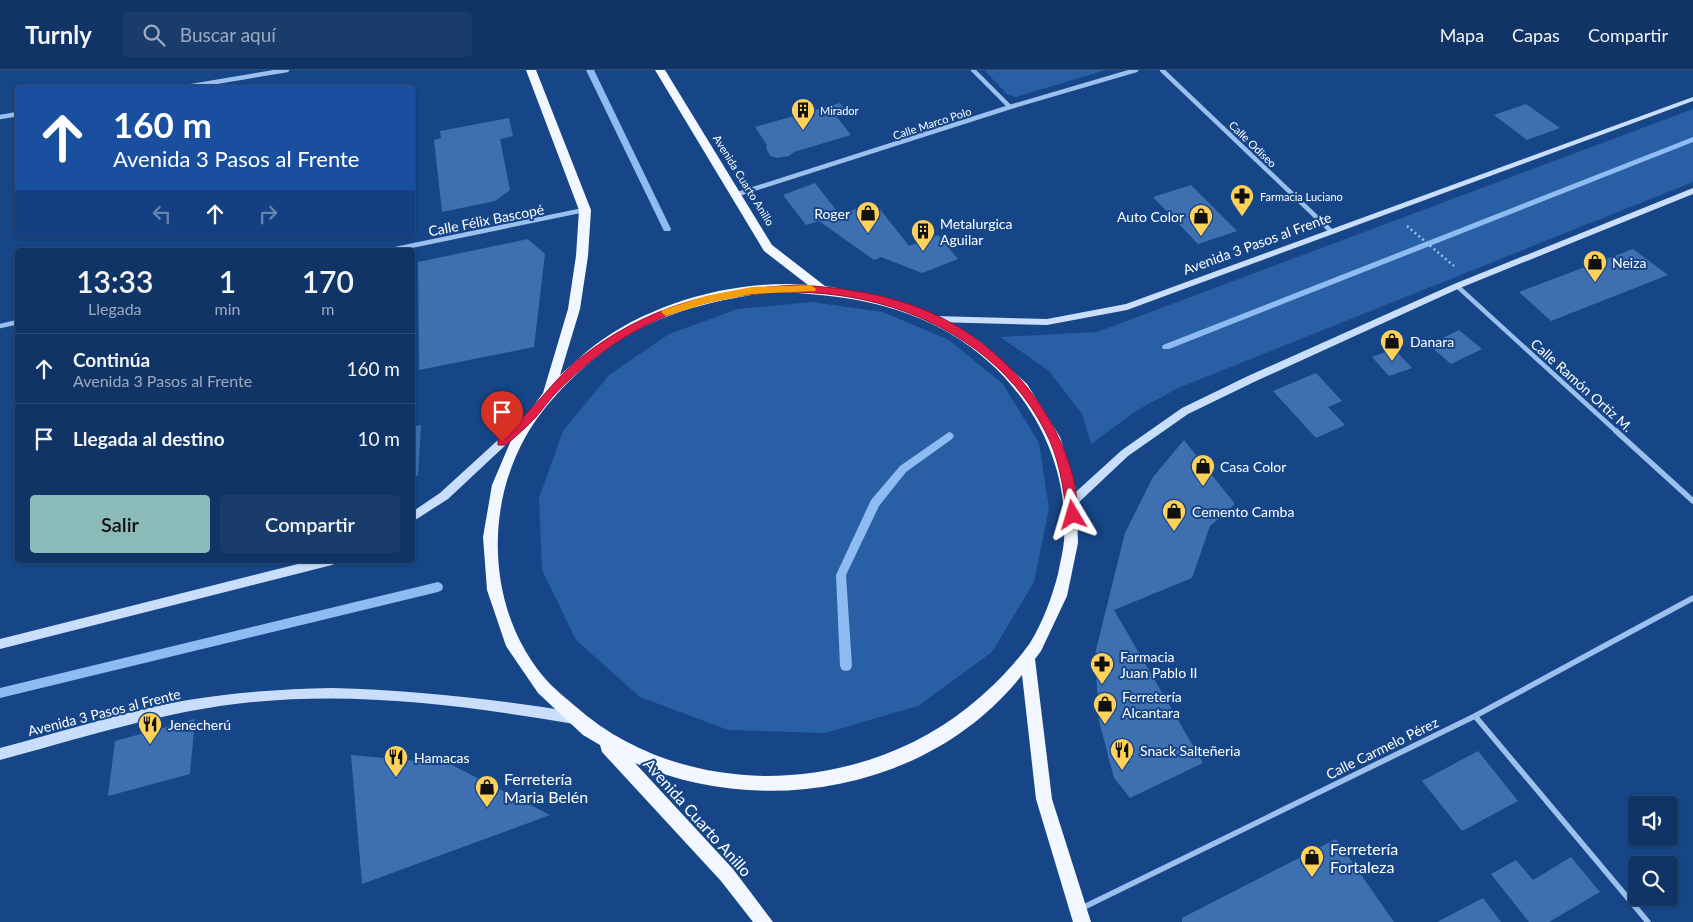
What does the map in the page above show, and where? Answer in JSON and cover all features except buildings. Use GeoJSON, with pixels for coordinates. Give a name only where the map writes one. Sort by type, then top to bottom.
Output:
{"type":"FeatureCollection","features":[{"type":"Feature","properties":{"kind":"highway"},"geometry":{"type":"LineString","coordinates":[[531,70],[585,210],[582,256],[574,309],[548,394]]}},
{"type":"Feature","properties":{"kind":"highway","name":"Avenida Cuarto Anillo"},"geometry":{"type":"LineString","coordinates":[[660,70],[734,195],[768,248],[821,289]]}},
{"type":"Feature","properties":{"kind":"highway"},"geometry":{"type":"LineString","coordinates":[[775,288],[821,289],[879,299],[934,319],[955,330],[988,353],[1026,393],[1048,426],[1061,455],[1072,502],[1072,554],[1066,581],[1057,607],[1028,659],[987,704],[934,742],[904,756],[838,777],[768,784],[716,780],[666,768],[632,755],[601,738],[574,718],[530,673],[514,648],[499,612],[489,567],[490,522],[497,487],[517,438],[548,394],[564,377],[600,348],[662,314],[706,299],[752,290],[775,288]]}},
{"type":"Feature","properties":{"kind":"highway"},"geometry":{"type":"LineString","coordinates":[[1028,659],[1044,799],[1079,916]]}},
{"type":"Feature","properties":{"kind":"highway","name":"Avenida Cuarto Anillo"},"geometry":{"type":"LineString","coordinates":[[601,738],[727,876],[764,922]]}},
{"type":"Feature","properties":{"kind":"main road","name":"Avenida 3 Pasos al Frente"},"geometry":{"type":"LineString","coordinates":[[934,319],[1047,322],[1127,307],[1693,99]]}},
{"type":"Feature","properties":{"kind":"main road"},"geometry":{"type":"LineString","coordinates":[[1072,502],[1125,453],[1185,411],[1457,286],[1693,191]]}},
{"type":"Feature","properties":{"kind":"main road"},"geometry":{"type":"LineString","coordinates":[[415,516],[444,496],[531,416]]}},
{"type":"Feature","properties":{"kind":"main road"},"geometry":{"type":"LineString","coordinates":[[0,644],[320,563]]}},
{"type":"Feature","properties":{"kind":"main road","name":"Avenida 3 Pasos al Frente"},"geometry":{"type":"LineString","coordinates":[[0,754],[187,706],[282,694],[365,693],[409,696],[472,702],[574,718]]}},
{"type":"Feature","properties":{"kind":"street"},"geometry":{"type":"LineString","coordinates":[[198,85],[287,70]]}},
{"type":"Feature","properties":{"kind":"street"},"geometry":{"type":"LineString","coordinates":[[973,70],[1010,107]]}},
{"type":"Feature","properties":{"kind":"street","name":"Calle Marco Polo"},"geometry":{"type":"LineString","coordinates":[[734,195],[1010,107],[1136,70]]}},
{"type":"Feature","properties":{"kind":"street","name":"Calle Odiseo"},"geometry":{"type":"LineString","coordinates":[[1162,70],[1332,231]]}},
{"type":"Feature","properties":{"kind":"street"},"geometry":{"type":"LineString","coordinates":[[0,117],[15,114]]}},
{"type":"Feature","properties":{"kind":"street","name":"Calle Félix Bascopé"},"geometry":{"type":"LineString","coordinates":[[401,248],[585,210]]}},
{"type":"Feature","properties":{"kind":"street","name":"Calle Ramón Ortiz M."},"geometry":{"type":"LineString","coordinates":[[1457,286],[1693,500]]}},
{"type":"Feature","properties":{"kind":"street"},"geometry":{"type":"LineString","coordinates":[[0,326],[15,323]]}},
{"type":"Feature","properties":{"kind":"street","name":"Calle Carmelo Pérez"},"geometry":{"type":"LineString","coordinates":[[1079,916],[1475,716],[1693,598]]}},
{"type":"Feature","properties":{"kind":"street"},"geometry":{"type":"LineString","coordinates":[[1475,716],[1648,922]]}},
{"type":"Feature","properties":{"kind":"path"},"geometry":{"type":"LineString","coordinates":[[1408,227],[1447,261]]}},
{"type":"Feature","properties":{"kind":"shaded area"},"geometry":{"type":"Polygon","coordinates":[[[984,70],[1106,70],[1016,97],[1007,94],[984,70]]]}},
{"type":"Feature","properties":{"kind":"shaded area"},"geometry":{"type":"Polygon","coordinates":[[[1693,109],[1693,182],[1178,388],[1136,411],[1091,444],[1082,414],[1049,371],[1000,337],[1097,332],[1693,109]]]}},
{"type":"Feature","properties":{"kind":"shaded area"},"geometry":{"type":"Polygon","coordinates":[[[811,302],[883,312],[949,340],[1003,384],[1039,443],[1049,508],[1034,582],[992,652],[918,706],[825,733],[728,730],[640,697],[576,640],[542,570],[539,498],[563,431],[609,375],[669,334],[738,309],[811,302]]]}},
{"type":"Feature","properties":{"kind":"waterway"},"geometry":{"type":"LineString","coordinates":[[590,70],[667,229]]}},
{"type":"Feature","properties":{"kind":"waterway"},"geometry":{"type":"LineString","coordinates":[[1166,347],[1693,139]]}},
{"type":"Feature","properties":{"kind":"waterway"},"geometry":{"type":"LineString","coordinates":[[846,666],[841,575],[875,503],[903,469],[949,436]]}},
{"type":"Feature","properties":{"kind":"waterway"},"geometry":{"type":"LineString","coordinates":[[0,693],[438,587]]}},
{"type":"Feature","properties":{"kind":"slow traffic"},"geometry":{"type":"LineString","coordinates":[[666,312],[706,299],[752,290],[775,288],[811,289]]}},
{"type":"Feature","properties":{"kind":"place","name":"Mirador"},"geometry":{"type":"Point","coordinates":[803,131]}},
{"type":"Feature","properties":{"kind":"place","name":"Farmacia Luciano"},"geometry":{"type":"Point","coordinates":[1242,217]}},
{"type":"Feature","properties":{"kind":"place","name":"Roger"},"geometry":{"type":"Point","coordinates":[868,234]}},
{"type":"Feature","properties":{"kind":"place","name":"Auto Color"},"geometry":{"type":"Point","coordinates":[1201,237]}},
{"type":"Feature","properties":{"kind":"place","name":"Metalurgica Aguilar"},"geometry":{"type":"Point","coordinates":[923,252]}},
{"type":"Feature","properties":{"kind":"place","name":"Neiza"},"geometry":{"type":"Point","coordinates":[1595,283]}},
{"type":"Feature","properties":{"kind":"place","name":"Danara"},"geometry":{"type":"Point","coordinates":[1392,362]}},
{"type":"Feature","properties":{"kind":"place","name":"Casa Color"},"geometry":{"type":"Point","coordinates":[1203,487]}},
{"type":"Feature","properties":{"kind":"place","name":"Cemento Camba"},"geometry":{"type":"Point","coordinates":[1174,532]}},
{"type":"Feature","properties":{"kind":"place","name":"Farmacia Juan Pablo II"},"geometry":{"type":"Point","coordinates":[1102,685]}},
{"type":"Feature","properties":{"kind":"place","name":"Ferretería Alcantara"},"geometry":{"type":"Point","coordinates":[1105,725]}},
{"type":"Feature","properties":{"kind":"place","name":"Jenecherú"},"geometry":{"type":"Point","coordinates":[150,745]}},
{"type":"Feature","properties":{"kind":"place","name":"Snack Salteñeria"},"geometry":{"type":"Point","coordinates":[1122,771]}},
{"type":"Feature","properties":{"kind":"place","name":"Hamacas"},"geometry":{"type":"Point","coordinates":[396,778]}},
{"type":"Feature","properties":{"kind":"place","name":"Ferretería Maria Belén"},"geometry":{"type":"Point","coordinates":[487,808]}},
{"type":"Feature","properties":{"kind":"place","name":"Ferretería Fortaleza"},"geometry":{"type":"Point","coordinates":[1312,878]}},
{"type":"Feature","properties":{"kind":"route"},"geometry":{"type":"LineString","coordinates":[[502,442],[531,416],[564,377],[582,362],[620,335],[662,314],[706,299],[752,290],[798,288],[840,291],[898,304],[934,319],[975,343],[1011,374],[1040,412],[1052,433],[1068,478],[1073,515]]}}]}
